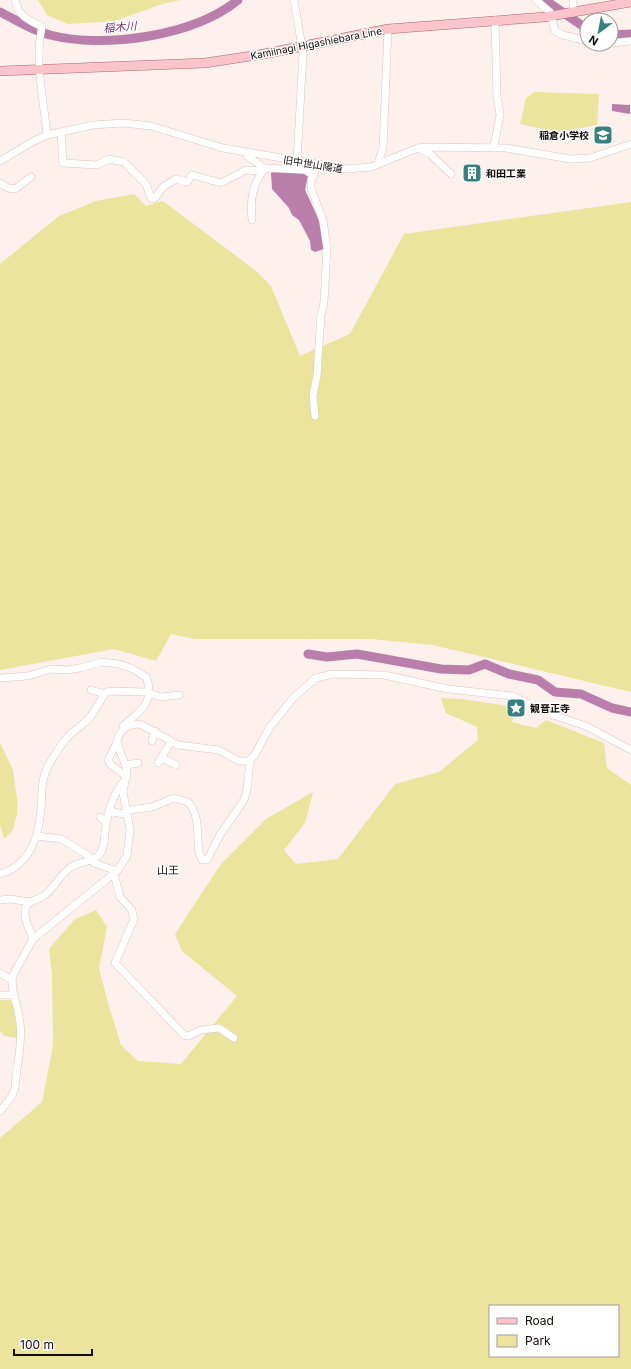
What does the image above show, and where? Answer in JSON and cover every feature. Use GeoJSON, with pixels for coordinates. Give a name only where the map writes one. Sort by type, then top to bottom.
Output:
{"type":"FeatureCollection","features":[{"type":"Feature","properties":{"kind":"main road","name":"Kamiinagi Higashiebara Line"},"geometry":{"type":"LineString","coordinates":[[0,71],[205,63],[264,54],[388,29],[555,16],[631,2]]}},
{"type":"Feature","properties":{"kind":"street"},"geometry":{"type":"LineString","coordinates":[[15,0],[17,8],[22,16],[42,28],[40,37],[40,69],[47,135]]}},
{"type":"Feature","properties":{"kind":"street"},"geometry":{"type":"LineString","coordinates":[[61,132],[63,163],[97,164],[109,159],[124,162],[146,184],[151,198],[154,199],[169,182],[176,179],[187,182],[192,175],[221,183],[246,170],[264,170],[275,168],[295,161],[303,46],[294,0]]}},
{"type":"Feature","properties":{"kind":"street"},"geometry":{"type":"LineString","coordinates":[[536,0],[555,16],[555,30],[559,34],[579,39]]}},
{"type":"Feature","properties":{"kind":"street"},"geometry":{"type":"LineString","coordinates":[[572,14],[573,0]]}},
{"type":"Feature","properties":{"kind":"street"},"geometry":{"type":"LineString","coordinates":[[494,148],[500,115],[497,96],[495,20]]}},
{"type":"Feature","properties":{"kind":"street"},"geometry":{"type":"LineString","coordinates":[[378,163],[383,148],[388,29]]}},
{"type":"Feature","properties":{"kind":"street"},"geometry":{"type":"LineString","coordinates":[[619,42],[631,41]]}},
{"type":"Feature","properties":{"kind":"street","name":"旧中世山陽道"},"geometry":{"type":"LineString","coordinates":[[0,161],[47,135],[94,125],[138,124],[150,126],[207,144],[246,153],[347,169],[371,167],[418,148],[494,148],[515,150],[563,159],[582,159],[631,144]]}},
{"type":"Feature","properties":{"kind":"street"},"geometry":{"type":"LineString","coordinates":[[418,148],[430,154],[451,174]]}},
{"type":"Feature","properties":{"kind":"street"},"geometry":{"type":"LineString","coordinates":[[246,153],[248,157],[264,170]]}},
{"type":"Feature","properties":{"kind":"street"},"geometry":{"type":"LineString","coordinates":[[315,164],[314,176],[311,180],[311,188],[323,221],[327,248],[324,302],[321,315],[317,375],[312,396],[315,416]]}},
{"type":"Feature","properties":{"kind":"street"},"geometry":{"type":"LineString","coordinates":[[275,168],[305,170],[314,176]]}},
{"type":"Feature","properties":{"kind":"street"},"geometry":{"type":"LineString","coordinates":[[252,220],[250,199],[256,180],[264,170]]}},
{"type":"Feature","properties":{"kind":"street"},"geometry":{"type":"LineString","coordinates":[[0,183],[8,188],[14,189],[31,178]]}},
{"type":"Feature","properties":{"kind":"street"},"geometry":{"type":"LineString","coordinates":[[0,678],[28,676],[51,668],[67,670],[80,668],[102,662],[119,664],[139,672],[146,677],[149,693],[148,700],[144,707],[116,733],[118,749],[126,765],[126,778],[123,792],[130,830],[129,844],[125,861],[115,872],[33,939],[11,980],[13,994],[17,1002],[22,1037],[15,1088],[12,1096],[0,1111]]}},
{"type":"Feature","properties":{"kind":"street"},"geometry":{"type":"LineString","coordinates":[[110,811],[122,814],[126,811],[152,807],[174,798],[188,802],[196,816],[199,832],[200,854],[202,860],[207,860],[220,835],[244,800],[247,790],[250,760],[279,716],[294,697],[316,678],[333,674],[384,676],[448,689],[512,696],[550,714],[586,726],[631,750]]}},
{"type":"Feature","properties":{"kind":"street"},"geometry":{"type":"LineString","coordinates":[[91,690],[105,694]]}},
{"type":"Feature","properties":{"kind":"street"},"geometry":{"type":"LineString","coordinates":[[0,874],[14,869],[20,864],[32,848],[41,810],[42,780],[48,766],[66,738],[91,716],[105,694],[109,691],[149,693],[161,697],[179,695]]}},
{"type":"Feature","properties":{"kind":"street"},"geometry":{"type":"LineString","coordinates":[[126,778],[108,762],[108,756],[123,730],[133,724],[140,724],[155,731],[170,742],[178,745],[219,750],[239,761],[250,760]]}},
{"type":"Feature","properties":{"kind":"street"},"geometry":{"type":"LineString","coordinates":[[152,741],[155,731]]}},
{"type":"Feature","properties":{"kind":"street"},"geometry":{"type":"LineString","coordinates":[[170,742],[160,760],[176,765]]}},
{"type":"Feature","properties":{"kind":"street"},"geometry":{"type":"LineString","coordinates":[[126,765],[138,763]]}},
{"type":"Feature","properties":{"kind":"street"},"geometry":{"type":"LineString","coordinates":[[0,900],[10,899],[30,902],[44,896],[71,867],[99,855],[104,846],[107,823],[113,798],[126,778]]}},
{"type":"Feature","properties":{"kind":"street"},"geometry":{"type":"LineString","coordinates":[[100,817],[107,823]]}},
{"type":"Feature","properties":{"kind":"street"},"geometry":{"type":"LineString","coordinates":[[36,836],[62,838],[75,846],[94,863],[115,872]]}},
{"type":"Feature","properties":{"kind":"street"},"geometry":{"type":"LineString","coordinates":[[115,872],[120,897],[132,910],[134,919],[115,963],[185,1036],[201,1030],[219,1028],[234,1038]]}},
{"type":"Feature","properties":{"kind":"street"},"geometry":{"type":"LineString","coordinates":[[30,902],[25,912],[33,939]]}},
{"type":"Feature","properties":{"kind":"street"},"geometry":{"type":"LineString","coordinates":[[0,974],[11,980]]}},
{"type":"Feature","properties":{"kind":"street"},"geometry":{"type":"LineString","coordinates":[[0,995],[13,994]]}},
{"type":"Feature","properties":{"kind":"green space"},"geometry":{"type":"Polygon","coordinates":[[[38,0],[180,0],[162,4],[115,21],[68,24],[47,15],[38,0]]]}},
{"type":"Feature","properties":{"kind":"green space"},"geometry":{"type":"Polygon","coordinates":[[[534,92],[599,94],[597,125],[558,132],[520,124],[526,98],[534,92]]]}},
{"type":"Feature","properties":{"kind":"green space"},"geometry":{"type":"Polygon","coordinates":[[[134,194],[146,206],[163,201],[255,270],[271,286],[300,356],[350,334],[404,234],[631,202],[631,692],[433,645],[371,639],[195,639],[171,634],[156,661],[114,649],[0,670],[0,264],[59,216],[96,201],[134,194]]]}},
{"type":"Feature","properties":{"kind":"green space"},"geometry":{"type":"Polygon","coordinates":[[[441,698],[462,699],[521,708],[511,722],[536,728],[546,720],[604,743],[607,768],[631,785],[631,1369],[0,1369],[0,1138],[42,1102],[53,1046],[52,974],[49,949],[74,920],[96,910],[107,927],[99,968],[121,1045],[138,1061],[181,1064],[237,996],[182,951],[175,934],[221,864],[266,819],[313,792],[305,823],[284,850],[296,864],[338,859],[395,784],[439,772],[478,740],[477,727],[446,713],[441,698]]]}},
{"type":"Feature","properties":{"kind":"green space"},"geometry":{"type":"Polygon","coordinates":[[[0,743],[13,770],[17,799],[17,814],[13,830],[4,839],[0,825],[0,743]]]}},
{"type":"Feature","properties":{"kind":"green space"},"geometry":{"type":"Polygon","coordinates":[[[0,1000],[9,1000],[13,1002],[18,1038],[4,1036],[0,1031],[0,1000]]]}},
{"type":"Feature","properties":{"kind":"shaded area"},"geometry":{"type":"Polygon","coordinates":[[[612,104],[630,105],[630,114],[612,111],[612,104]]]}},
{"type":"Feature","properties":{"kind":"shaded area"},"geometry":{"type":"Polygon","coordinates":[[[276,171],[304,173],[308,176],[305,190],[319,220],[324,249],[315,252],[311,250],[310,241],[299,220],[292,215],[289,208],[272,189],[271,173],[276,171]]]}},
{"type":"Feature","properties":{"kind":"waterway","name":"稲木川"},"geometry":{"type":"LineString","coordinates":[[0,12],[31,28],[50,35],[72,39],[122,40],[173,31],[198,23],[220,12],[238,0]]}},
{"type":"Feature","properties":{"kind":"waterway","name":"稲木川"},"geometry":{"type":"LineString","coordinates":[[545,0],[579,23]]}},
{"type":"Feature","properties":{"kind":"waterway","name":"稲木川"},"geometry":{"type":"LineString","coordinates":[[619,35],[631,34]]}},
{"type":"Feature","properties":{"kind":"waterway"},"geometry":{"type":"LineString","coordinates":[[308,654],[327,657],[357,654],[441,669],[469,670],[485,664],[509,674],[538,680],[555,692],[581,694],[612,708],[631,712]]}},
{"type":"Feature","properties":{"kind":"place","name":"稲倉小学校"},"geometry":{"type":"Point","coordinates":[603,135]}},
{"type":"Feature","properties":{"kind":"place","name":"和田工業"},"geometry":{"type":"Point","coordinates":[472,173]}},
{"type":"Feature","properties":{"kind":"place","name":"観音正寺"},"geometry":{"type":"Point","coordinates":[516,708]}},
{"type":"Feature","properties":{"kind":"district","name":"山王"},"geometry":{"type":"Point","coordinates":[168,870]}}]}
